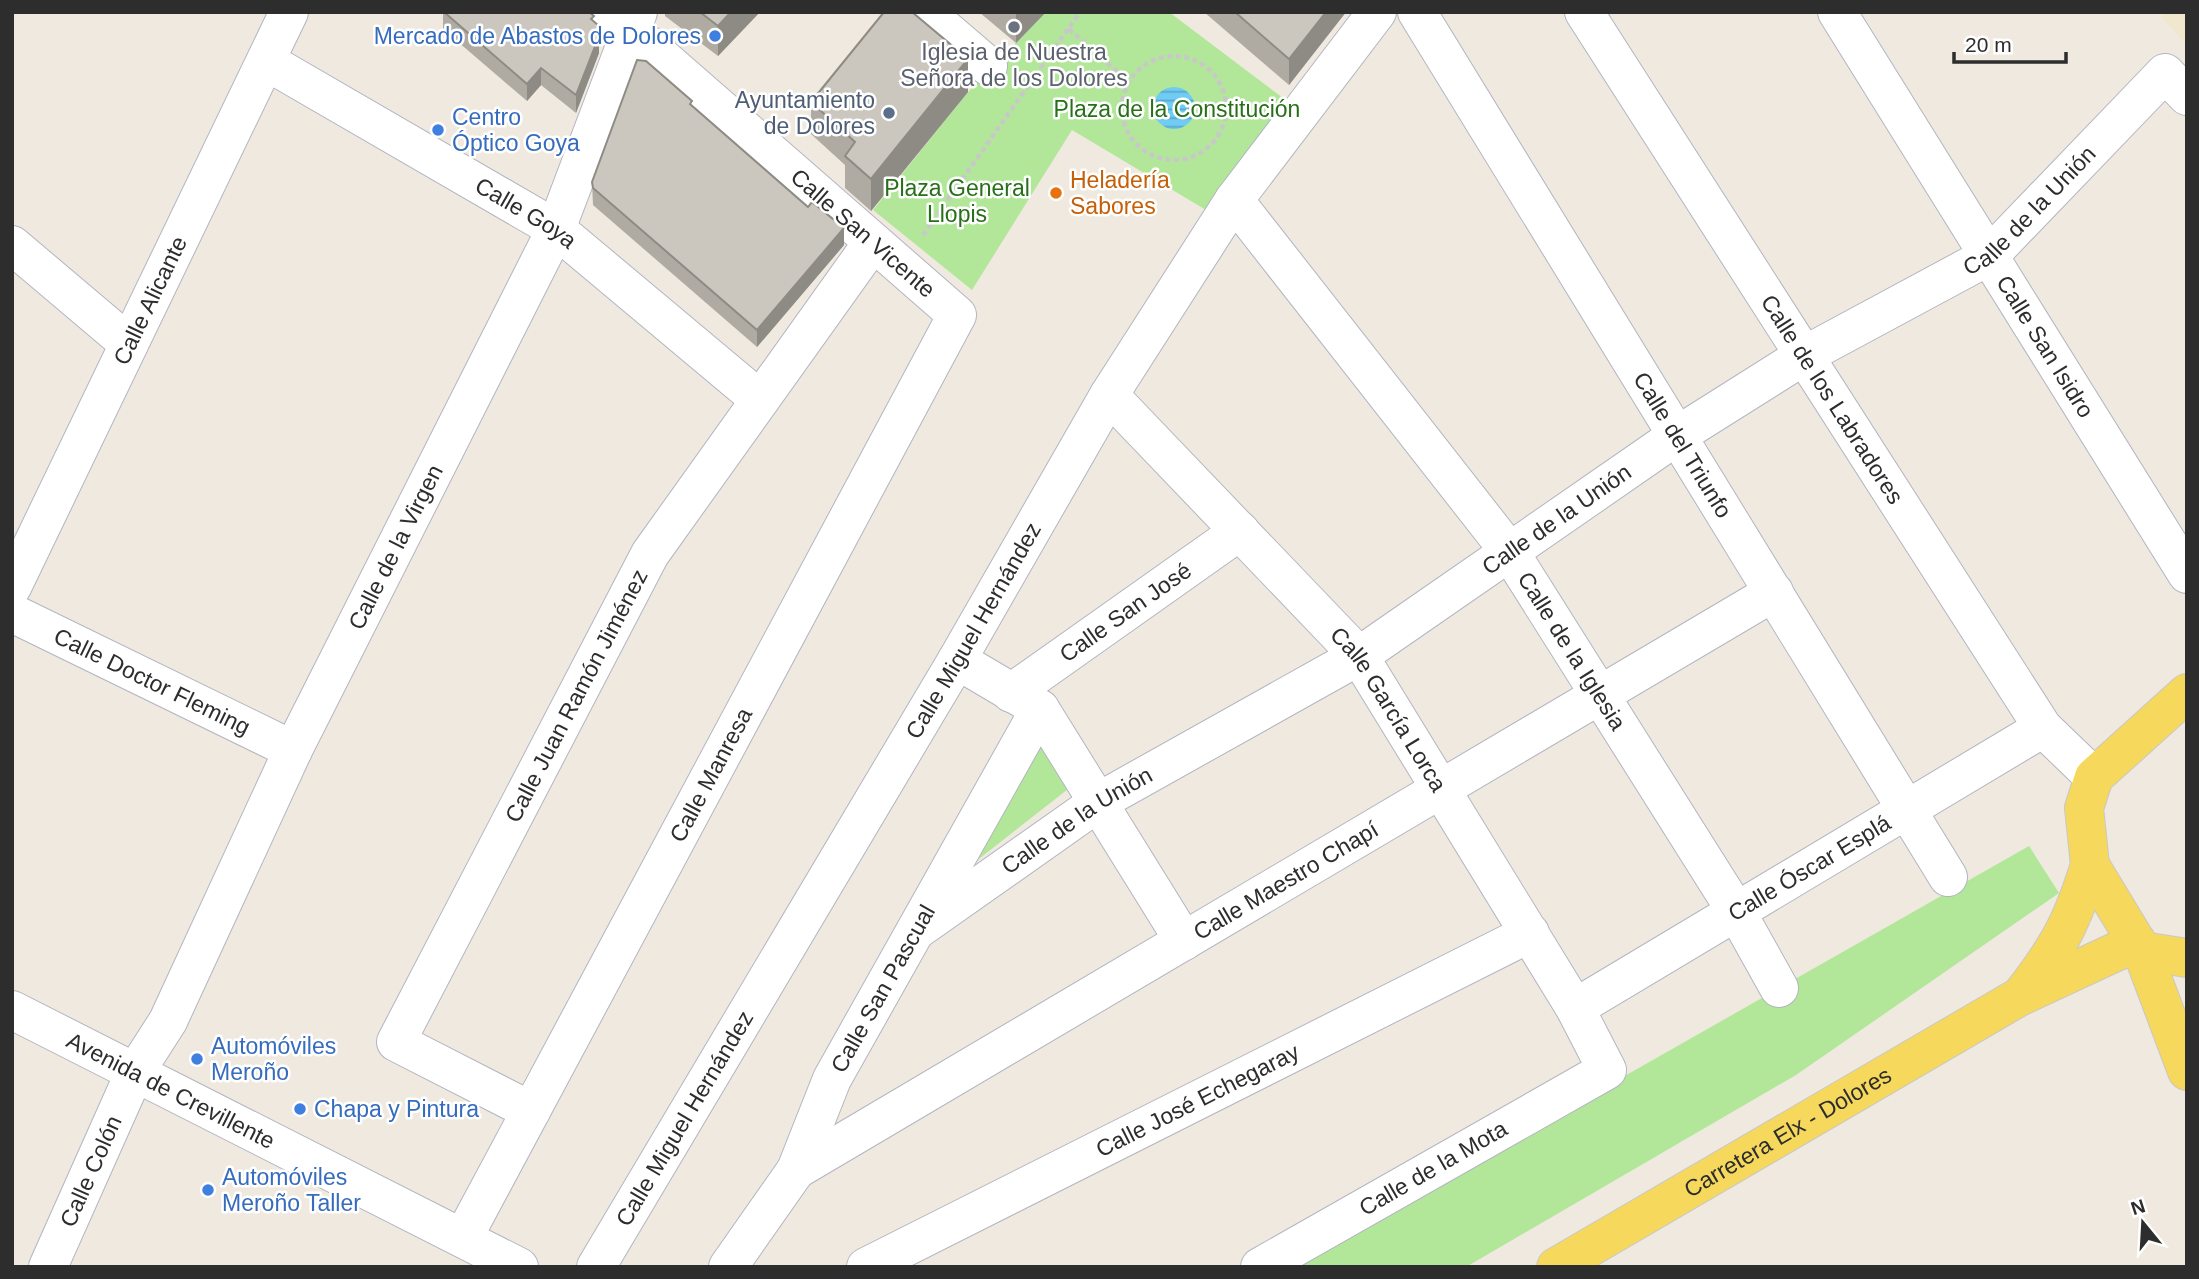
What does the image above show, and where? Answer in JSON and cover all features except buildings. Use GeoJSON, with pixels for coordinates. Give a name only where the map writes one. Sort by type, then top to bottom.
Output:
{"type":"FeatureCollection","features":[{"type":"Feature","properties":{"kind":"main road"},"geometry":{"type":"LineString","coordinates":[[2020,997],[2055,951],[2073,918],[2090,865],[2084,808],[2094,777],[2187,693]]}},
{"type":"Feature","properties":{"kind":"main road"},"geometry":{"type":"LineString","coordinates":[[2090,865],[2140,946],[2187,1071]]}},
{"type":"Feature","properties":{"kind":"main road"},"geometry":{"type":"LineString","coordinates":[[2140,946],[2187,958]]}},
{"type":"Feature","properties":{"kind":"main road","name":"Carretera Elx - Dolores"},"geometry":{"type":"LineString","coordinates":[[1556,1267],[2020,997],[2140,946]]}},
{"type":"Feature","properties":{"kind":"street","name":"Calle Alicante"},"geometry":{"type":"LineString","coordinates":[[12,587],[289,12]]}},
{"type":"Feature","properties":{"kind":"street"},"geometry":{"type":"LineString","coordinates":[[925,12],[988,66]]}},
{"type":"Feature","properties":{"kind":"street","name":"Calle Miguel Hernández"},"geometry":{"type":"LineString","coordinates":[[596,1267],[957,660],[1109,395],[1234,200],[1377,12]]}},
{"type":"Feature","properties":{"kind":"street","name":"Calle del Triunfo"},"geometry":{"type":"LineString","coordinates":[[1417,12],[1948,877]]}},
{"type":"Feature","properties":{"kind":"street","name":"Calle de los Labradores"},"geometry":{"type":"LineString","coordinates":[[1584,12],[2043,728],[2094,777]]}},
{"type":"Feature","properties":{"kind":"street","name":"Calle San Isidro"},"geometry":{"type":"LineString","coordinates":[[1837,12],[2187,574]]}},
{"type":"Feature","properties":{"kind":"street","name":"Calle de la Virgen"},"geometry":{"type":"LineString","coordinates":[[135,1074],[168,1021],[293,750],[556,229],[627,18]]}},
{"type":"Feature","properties":{"kind":"street","name":"Calle San Vicente"},"geometry":{"type":"LineString","coordinates":[[627,18],[957,315]]}},
{"type":"Feature","properties":{"kind":"street","name":"Calle Goya"},"geometry":{"type":"LineString","coordinates":[[265,61],[556,229],[760,400]]}},
{"type":"Feature","properties":{"kind":"street","name":"Calle de la Unión"},"geometry":{"type":"LineString","coordinates":[[917,930],[1100,801],[1359,656],[1678,435],[1805,355],[1989,256],[2176,85]]}},
{"type":"Feature","properties":{"kind":"street","name":"Calle de la Iglesia"},"geometry":{"type":"LineString","coordinates":[[1234,200],[1510,551],[1736,911],[1779,988]]}},
{"type":"Feature","properties":{"kind":"street","name":"Calle Juan Ramón Jiménez"},"geometry":{"type":"LineString","coordinates":[[531,1111],[396,1042],[650,554],[873,242]]}},
{"type":"Feature","properties":{"kind":"street"},"geometry":{"type":"LineString","coordinates":[[12,245],[129,345]]}},
{"type":"Feature","properties":{"kind":"street","name":"Calle Manresa"},"geometry":{"type":"LineString","coordinates":[[464,1236],[957,315]]}},
{"type":"Feature","properties":{"kind":"street","name":"Calle García Lorca"},"geometry":{"type":"LineString","coordinates":[[1109,395],[1359,656],[1575,1008],[1607,1070]]}},
{"type":"Feature","properties":{"kind":"street","name":"Calle San José"},"geometry":{"type":"LineString","coordinates":[[1026,701],[1240,531]]}},
{"type":"Feature","properties":{"kind":"street","name":"Calle Maestro Chapí"},"geometry":{"type":"LineString","coordinates":[[796,1170],[1774,592]]}},
{"type":"Feature","properties":{"kind":"street","name":"Calle Doctor Fleming"},"geometry":{"type":"LineString","coordinates":[[12,612],[293,750]]}},
{"type":"Feature","properties":{"kind":"street"},"geometry":{"type":"LineString","coordinates":[[957,660],[1026,701],[1100,801],[1184,941]]}},
{"type":"Feature","properties":{"kind":"street","name":"Calle San Pascual"},"geometry":{"type":"LineString","coordinates":[[728,1267],[796,1170],[832,1079],[917,930],[1026,701]]}},
{"type":"Feature","properties":{"kind":"street","name":"Calle Óscar Esplá"},"geometry":{"type":"LineString","coordinates":[[1575,1008],[2043,728]]}},
{"type":"Feature","properties":{"kind":"street","name":"Calle José Echegaray"},"geometry":{"type":"LineString","coordinates":[[866,1267],[1530,933]]}},
{"type":"Feature","properties":{"kind":"street","name":"Avenida de Crevillente"},"geometry":{"type":"LineString","coordinates":[[12,1010],[135,1074],[464,1236],[519,1267]]}},
{"type":"Feature","properties":{"kind":"street","name":"Calle de la Mota"},"geometry":{"type":"LineString","coordinates":[[1260,1267],[1607,1070]]}},
{"type":"Feature","properties":{"kind":"street","name":"Calle Colón"},"geometry":{"type":"LineString","coordinates":[[48,1267],[135,1074]]}},
{"type":"Feature","properties":{"kind":"path"},"geometry":{"type":"LineString","coordinates":[[916,246],[1080,12]]}},
{"type":"Feature","properties":{"kind":"path"},"geometry":{"type":"LineString","coordinates":[[1069,29],[1129,82]]}},
{"type":"Feature","properties":{"kind":"path"},"geometry":{"type":"LineString","coordinates":[[1170,56],[1188,58],[1204,65],[1217,78],[1225,94],[1227,111],[1223,129],[1213,144],[1190,158],[1164,160],[1148,153],[1127,130],[1122,114],[1123,97],[1129,82],[1154,60],[1170,56]]}},
{"type":"Feature","properties":{"kind":"shaded area"},"geometry":{"type":"Polygon","coordinates":[[[2166,12],[2187,12],[2187,45],[2161,17],[2166,12]]]}},
{"type":"Feature","properties":{"kind":"green space"},"geometry":{"type":"Polygon","coordinates":[[[1046,12],[1169,12],[1287,101],[1206,210],[1072,130],[972,290],[873,210],[968,92],[1046,12]]]}},
{"type":"Feature","properties":{"kind":"green space"},"geometry":{"type":"Polygon","coordinates":[[[1042,737],[1072,786],[952,880],[1042,737]]]}},
{"type":"Feature","properties":{"kind":"green space"},"geometry":{"type":"Polygon","coordinates":[[[2029,846],[2059,893],[1796,1075],[1466,1267],[1289,1267],[2029,846]]]}},
{"type":"Feature","properties":{"kind":"water"},"geometry":{"type":"Polygon","coordinates":[[[1174,87],[1189,93],[1195,108],[1189,123],[1174,129],[1159,123],[1153,108],[1159,93],[1174,87]]]}},
{"type":"Feature","properties":{"kind":"place","name":"Iglesia de Nuestra Señora de los Dolores"},"geometry":{"type":"Point","coordinates":[1014,27]}},
{"type":"Feature","properties":{"kind":"place","name":"Mercado de Abastos de Dolores"},"geometry":{"type":"Point","coordinates":[715,36]}},
{"type":"Feature","properties":{"kind":"place","name":"Ayuntamiento de Dolores"},"geometry":{"type":"Point","coordinates":[889,113]}},
{"type":"Feature","properties":{"kind":"place","name":"Centro Óptico Goya"},"geometry":{"type":"Point","coordinates":[438,130]}},
{"type":"Feature","properties":{"kind":"place","name":"Heladería Sabores"},"geometry":{"type":"Point","coordinates":[1056,193]}},
{"type":"Feature","properties":{"kind":"place","name":"Automóviles Meroño"},"geometry":{"type":"Point","coordinates":[197,1059]}},
{"type":"Feature","properties":{"kind":"place","name":"Chapa y Pintura"},"geometry":{"type":"Point","coordinates":[300,1109]}},
{"type":"Feature","properties":{"kind":"place","name":"Automóviles Meroño Taller"},"geometry":{"type":"Point","coordinates":[208,1190]}},
{"type":"Feature","properties":{"kind":"park label","name":"Plaza de la Constitución"},"geometry":{"type":"Point","coordinates":[1177,109]}},
{"type":"Feature","properties":{"kind":"park label","name":"Plaza General Llopis"},"geometry":{"type":"Point","coordinates":[957,201]}}]}
